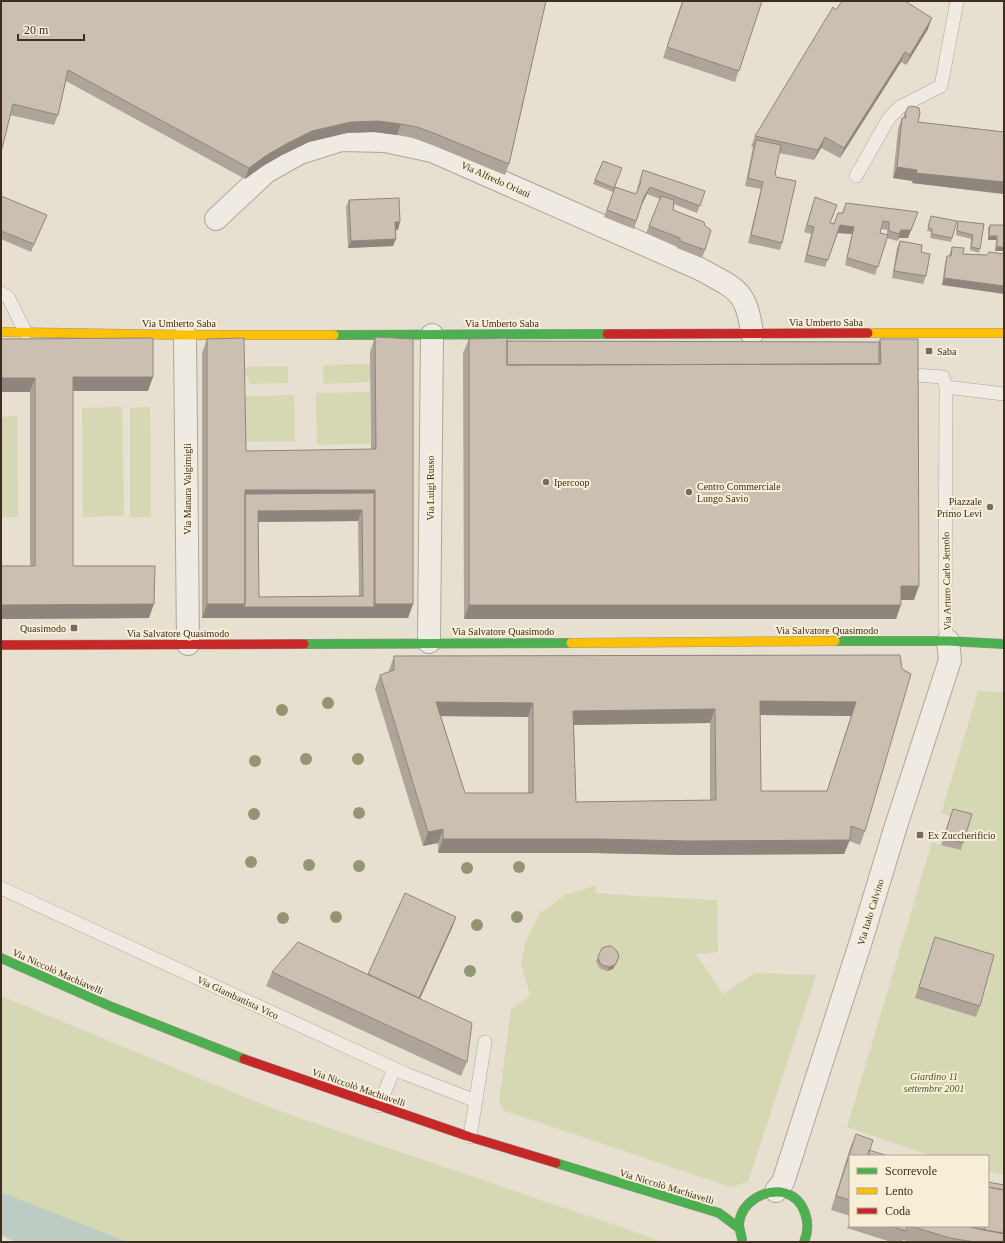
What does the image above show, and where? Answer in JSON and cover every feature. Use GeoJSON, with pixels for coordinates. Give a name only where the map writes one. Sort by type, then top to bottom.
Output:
{"type":"FeatureCollection","features":[{"type":"Feature","properties":{"kind":"street","name":"Via Alfredo Oriani"},"geometry":{"type":"LineString","coordinates":[[216,219],[266,172],[300,153],[341,140],[393,142],[432,151],[692,266],[726,283],[737,291],[744,300],[750,315],[752,334]]}},
{"type":"Feature","properties":{"kind":"street","name":"Via Umberto Saba"},"geometry":{"type":"LineString","coordinates":[[1,332],[185,335],[1004,333]]}},
{"type":"Feature","properties":{"kind":"street","name":"Via Manara Valgimigli"},"geometry":{"type":"LineString","coordinates":[[185,335],[188,644]]}},
{"type":"Feature","properties":{"kind":"street","name":"Via Luigi Russo"},"geometry":{"type":"LineString","coordinates":[[429,642],[432,335]]}},
{"type":"Feature","properties":{"kind":"street","name":"Via Salvatore Quasimodo"},"geometry":{"type":"LineString","coordinates":[[1,645],[948,641],[1004,644]]}},
{"type":"Feature","properties":{"kind":"street","name":"Via Italo Calvino"},"geometry":{"type":"LineString","coordinates":[[783,1190],[895,829],[950,660],[948,641]]}},
{"type":"Feature","properties":{"kind":"street","name":"Via Niccolò Machiavelli"},"geometry":{"type":"LineString","coordinates":[[1,958],[119,1010],[255,1063],[470,1137],[719,1214],[739,1228]]}},
{"type":"Feature","properties":{"kind":"street"},"geometry":{"type":"LineString","coordinates":[[743,1242],[739,1228],[743,1209],[751,1199],[763,1193],[783,1190],[804,1209],[808,1226],[804,1242]]}},
{"type":"Feature","properties":{"kind":"street","name":"Via Niccolò Machiavelli"},"geometry":{"type":"LineString","coordinates":[[719,1214],[743,1209]]}},
{"type":"Feature","properties":{"kind":"street"},"geometry":{"type":"LineString","coordinates":[[808,1226],[815,1242]]}},
{"type":"Feature","properties":{"kind":"lane"},"geometry":{"type":"LineString","coordinates":[[856,176],[889,118],[900,107],[941,86],[957,1]]}},
{"type":"Feature","properties":{"kind":"lane"},"geometry":{"type":"LineString","coordinates":[[1,294],[8,297],[26,333]]}},
{"type":"Feature","properties":{"kind":"lane"},"geometry":{"type":"LineString","coordinates":[[915,375],[943,378],[946,387],[1004,394]]}},
{"type":"Feature","properties":{"kind":"lane","name":"Via Arturo Carlo Jemolo"},"geometry":{"type":"LineString","coordinates":[[946,387],[945,626],[948,641]]}},
{"type":"Feature","properties":{"kind":"lane","name":"Via Giambattista Vico"},"geometry":{"type":"LineString","coordinates":[[1,888],[394,1069],[476,1101]]}},
{"type":"Feature","properties":{"kind":"lane"},"geometry":{"type":"LineString","coordinates":[[470,1137],[485,1042]]}},
{"type":"Feature","properties":{"kind":"lane"},"geometry":{"type":"LineString","coordinates":[[379,1106],[394,1069]]}},
{"type":"Feature","properties":{"kind":"green space"},"geometry":{"type":"Polygon","coordinates":[[[370,364],[370,382],[323,384],[323,365],[370,364]]]}},
{"type":"Feature","properties":{"kind":"green space"},"geometry":{"type":"Polygon","coordinates":[[[288,366],[288,383],[249,384],[248,376],[240,377],[240,367],[288,366]]]}},
{"type":"Feature","properties":{"kind":"green space"},"geometry":{"type":"Polygon","coordinates":[[[370,392],[370,444],[317,445],[316,393],[370,392]]]}},
{"type":"Feature","properties":{"kind":"green space"},"geometry":{"type":"Polygon","coordinates":[[[294,395],[295,441],[240,442],[240,396],[294,395]]]}},
{"type":"Feature","properties":{"kind":"green space"},"geometry":{"type":"Polygon","coordinates":[[[122,407],[124,516],[83,517],[82,408],[122,407]]]}},
{"type":"Feature","properties":{"kind":"green space"},"geometry":{"type":"Polygon","coordinates":[[[150,407],[151,517],[130,517],[130,408],[150,407]]]}},
{"type":"Feature","properties":{"kind":"green space"},"geometry":{"type":"Polygon","coordinates":[[[17,416],[18,517],[1,517],[1,417],[17,416]]]}},
{"type":"Feature","properties":{"kind":"green space","name":"Giardino 11 settembre 2001"},"geometry":{"type":"Polygon","coordinates":[[[978,691],[1004,692],[1004,1175],[989,1171],[989,1155],[930,1155],[847,1127],[932,842],[961,850],[969,822],[941,813],[978,691]]]}},
{"type":"Feature","properties":{"kind":"green space"},"geometry":{"type":"Polygon","coordinates":[[[596,885],[595,893],[717,900],[718,952],[696,954],[723,994],[755,973],[816,975],[748,1182],[731,1187],[504,1111],[499,1101],[511,1009],[530,996],[521,964],[526,941],[540,913],[565,895],[596,885]]]}},
{"type":"Feature","properties":{"kind":"green space"},"geometry":{"type":"Polygon","coordinates":[[[1,996],[271,1108],[664,1242],[128,1242],[1,1192],[1,996]]]}},
{"type":"Feature","properties":{"kind":"shaded area"},"geometry":{"type":"Polygon","coordinates":[[[1,1192],[128,1242],[15,1242],[1,1235],[1,1192]]]}},
{"type":"Feature","properties":{"kind":"building"},"geometry":{"type":"Polygon","coordinates":[[[1,1],[546,1],[509,164],[417,127],[378,121],[351,122],[312,131],[267,155],[249,168],[68,70],[58,115],[13,104],[1,149],[1,1]]]}},
{"type":"Feature","properties":{"kind":"building"},"geometry":{"type":"Polygon","coordinates":[[[683,1],[762,1],[739,71],[667,47],[683,1]]]}},
{"type":"Feature","properties":{"kind":"building"},"geometry":{"type":"Polygon","coordinates":[[[842,1],[905,1],[932,18],[910,55],[905,52],[844,148],[825,137],[818,150],[755,136],[833,7],[836,10],[842,1]]]}},
{"type":"Feature","properties":{"kind":"building"},"geometry":{"type":"Polygon","coordinates":[[[912,106],[919,108],[920,113],[918,122],[1004,132],[1004,182],[916,173],[917,170],[897,167],[902,118],[906,118],[905,113],[908,107],[912,106]]]}},
{"type":"Feature","properties":{"kind":"building"},"geometry":{"type":"Polygon","coordinates":[[[756,140],[781,145],[775,174],[776,177],[796,181],[782,243],[751,235],[763,182],[748,178],[756,140]]]}},
{"type":"Feature","properties":{"kind":"building"},"geometry":{"type":"Polygon","coordinates":[[[603,161],[622,168],[614,188],[595,180],[603,161]]]}},
{"type":"Feature","properties":{"kind":"building"},"geometry":{"type":"Polygon","coordinates":[[[643,170],[705,191],[700,206],[650,187],[644,197],[636,221],[607,210],[615,187],[636,194],[641,182],[643,170]]]}},
{"type":"Feature","properties":{"kind":"building"},"geometry":{"type":"Polygon","coordinates":[[[1,196],[47,215],[34,244],[1,231],[1,196]]]}},
{"type":"Feature","properties":{"kind":"building"},"geometry":{"type":"Polygon","coordinates":[[[661,196],[674,200],[673,210],[704,222],[705,226],[711,230],[705,250],[680,241],[680,238],[649,226],[661,196]]]}},
{"type":"Feature","properties":{"kind":"building"},"geometry":{"type":"Polygon","coordinates":[[[815,197],[837,205],[830,223],[834,224],[838,213],[843,213],[846,203],[918,212],[911,230],[901,230],[899,234],[889,231],[889,222],[883,221],[880,233],[888,235],[878,267],[847,258],[854,227],[840,225],[828,260],[807,255],[814,227],[807,225],[815,197]]]}},
{"type":"Feature","properties":{"kind":"building"},"geometry":{"type":"Polygon","coordinates":[[[399,198],[400,222],[395,222],[396,239],[351,241],[349,200],[399,198]]]}},
{"type":"Feature","properties":{"kind":"building"},"geometry":{"type":"Polygon","coordinates":[[[931,216],[957,221],[952,238],[932,234],[932,229],[928,227],[931,216]]]}},
{"type":"Feature","properties":{"kind":"building"},"geometry":{"type":"Polygon","coordinates":[[[958,221],[984,224],[980,249],[971,247],[973,235],[957,231],[958,221]]]}},
{"type":"Feature","properties":{"kind":"building"},"geometry":{"type":"Polygon","coordinates":[[[990,225],[1004,225],[1004,247],[997,247],[997,236],[989,236],[990,225]]]}},
{"type":"Feature","properties":{"kind":"building"},"geometry":{"type":"Polygon","coordinates":[[[900,241],[922,245],[921,252],[930,254],[926,276],[894,271],[900,241]]]}},
{"type":"Feature","properties":{"kind":"building"},"geometry":{"type":"Polygon","coordinates":[[[952,247],[964,248],[963,254],[987,255],[989,252],[1004,254],[1004,286],[944,278],[947,256],[951,256],[952,247]]]}},
{"type":"Feature","properties":{"kind":"building"},"geometry":{"type":"Polygon","coordinates":[[[375,337],[413,339],[413,604],[375,604],[375,490],[245,490],[245,604],[207,604],[207,339],[244,338],[246,451],[376,449],[375,337]]]}},
{"type":"Feature","properties":{"kind":"building"},"geometry":{"type":"Polygon","coordinates":[[[153,338],[153,377],[73,377],[73,566],[155,566],[154,604],[1,605],[1,566],[35,566],[35,378],[1,378],[1,339],[153,338]]]}},
{"type":"Feature","properties":{"kind":"building","name":"Centro Commerciale Lungo Savio"},"geometry":{"type":"Polygon","coordinates":[[[507,338],[507,365],[881,364],[880,339],[918,339],[919,586],[901,586],[901,605],[469,605],[469,339],[507,338]]]}},
{"type":"Feature","properties":{"kind":"building"},"geometry":{"type":"Polygon","coordinates":[[[507,341],[879,342],[879,364],[507,365],[507,341]]]}},
{"type":"Feature","properties":{"kind":"building"},"geometry":{"type":"Polygon","coordinates":[[[374,493],[374,607],[244,607],[245,494],[374,493]],[[362,510],[258,511],[259,597],[363,596],[362,510]]]}},
{"type":"Feature","properties":{"kind":"building"},"geometry":{"type":"Polygon","coordinates":[[[900,655],[902,669],[911,674],[865,831],[851,826],[850,840],[690,841],[599,839],[443,839],[443,829],[428,832],[380,675],[394,670],[394,656],[900,655]],[[760,701],[761,791],[827,791],[856,702],[760,701]],[[436,702],[465,793],[533,793],[533,703],[436,702]],[[715,709],[573,711],[576,802],[716,800],[715,709]]]}},
{"type":"Feature","properties":{"kind":"building"},"geometry":{"type":"Polygon","coordinates":[[[953,809],[972,814],[963,843],[944,837],[953,809]]]}},
{"type":"Feature","properties":{"kind":"building"},"geometry":{"type":"Polygon","coordinates":[[[405,893],[456,917],[419,998],[368,974],[405,893]]]}},
{"type":"Feature","properties":{"kind":"building"},"geometry":{"type":"Polygon","coordinates":[[[935,937],[994,955],[980,1006],[919,987],[935,937]]]}},
{"type":"Feature","properties":{"kind":"building"},"geometry":{"type":"Polygon","coordinates":[[[298,942],[472,1023],[467,1062],[272,972],[298,942]]]}},
{"type":"Feature","properties":{"kind":"building"},"geometry":{"type":"Polygon","coordinates":[[[611,946],[617,951],[619,957],[615,965],[609,967],[602,965],[598,957],[602,948],[611,946]]]}},
{"type":"Feature","properties":{"kind":"building"},"geometry":{"type":"Polygon","coordinates":[[[856,1134],[873,1140],[868,1155],[849,1155],[856,1134]]]}},
{"type":"Feature","properties":{"kind":"building"},"geometry":{"type":"Polygon","coordinates":[[[869,1150],[885,1155],[870,1155],[868,1154],[869,1150]]]}},
{"type":"Feature","properties":{"kind":"building"},"geometry":{"type":"Polygon","coordinates":[[[849,1156],[849,1200],[836,1196],[849,1156]]]}},
{"type":"Feature","properties":{"kind":"building"},"geometry":{"type":"Polygon","coordinates":[[[989,1182],[1004,1185],[1004,1190],[989,1187],[989,1182]]]}},
{"type":"Feature","properties":{"kind":"building"},"geometry":{"type":"Polygon","coordinates":[[[989,1187],[1004,1190],[1003,1233],[984,1230],[985,1227],[989,1227],[989,1187]]]}},
{"type":"Feature","properties":{"kind":"building"},"geometry":{"type":"Polygon","coordinates":[[[893,1227],[907,1227],[906,1231],[893,1227]]]}},
{"type":"Feature","properties":{"kind":"building"},"geometry":{"type":"Polygon","coordinates":[[[913,1227],[971,1227],[1004,1234],[1004,1242],[974,1242],[950,1238],[913,1227]]]}},
{"type":"Feature","properties":{"kind":"building"},"geometry":{"type":"Polygon","coordinates":[[[970,1227],[984,1227],[984,1230],[970,1227]]]}},
{"type":"Feature","properties":{"kind":"traffic: fast"},"geometry":{"type":"LineString","coordinates":[[334,335],[607,334]]}},
{"type":"Feature","properties":{"kind":"traffic: fast"},"geometry":{"type":"LineString","coordinates":[[835,641],[948,641],[1004,644]]}},
{"type":"Feature","properties":{"kind":"traffic: fast"},"geometry":{"type":"LineString","coordinates":[[304,644],[571,643]]}},
{"type":"Feature","properties":{"kind":"traffic: fast"},"geometry":{"type":"LineString","coordinates":[[1,958],[112,1007],[244,1059]]}},
{"type":"Feature","properties":{"kind":"traffic: fast"},"geometry":{"type":"LineString","coordinates":[[556,1163],[719,1213],[739,1228]]}},
{"type":"Feature","properties":{"kind":"traffic: fast"},"geometry":{"type":"LineString","coordinates":[[742,1239],[739,1224],[744,1209],[755,1198],[777,1192],[792,1196],[802,1206],[807,1220],[804,1242]]}},
{"type":"Feature","properties":{"kind":"traffic: slow"},"geometry":{"type":"LineString","coordinates":[[1,332],[185,335],[334,335]]}},
{"type":"Feature","properties":{"kind":"traffic: slow"},"geometry":{"type":"LineString","coordinates":[[868,333],[1004,333]]}},
{"type":"Feature","properties":{"kind":"traffic: slow"},"geometry":{"type":"LineString","coordinates":[[571,643],[835,641]]}},
{"type":"Feature","properties":{"kind":"traffic: jam"},"geometry":{"type":"LineString","coordinates":[[607,334],[868,333]]}},
{"type":"Feature","properties":{"kind":"traffic: jam"},"geometry":{"type":"LineString","coordinates":[[1,645],[304,644]]}},
{"type":"Feature","properties":{"kind":"traffic: jam"},"geometry":{"type":"LineString","coordinates":[[244,1059],[470,1137],[556,1163]]}},
{"type":"Feature","properties":{"kind":"place","name":"Saba"},"geometry":{"type":"Point","coordinates":[929,351]}},
{"type":"Feature","properties":{"kind":"place","name":"Ipercoop"},"geometry":{"type":"Point","coordinates":[546,482]}},
{"type":"Feature","properties":{"kind":"place","name":"Centro Commerciale Lungo Savio"},"geometry":{"type":"Point","coordinates":[689,492]}},
{"type":"Feature","properties":{"kind":"place","name":"Piazzale Primo Levi"},"geometry":{"type":"Point","coordinates":[990,507]}},
{"type":"Feature","properties":{"kind":"place","name":"Quasimodo"},"geometry":{"type":"Point","coordinates":[74,628]}},
{"type":"Feature","properties":{"kind":"place","name":"Ex Zuccherificio"},"geometry":{"type":"Point","coordinates":[920,835]}}]}
